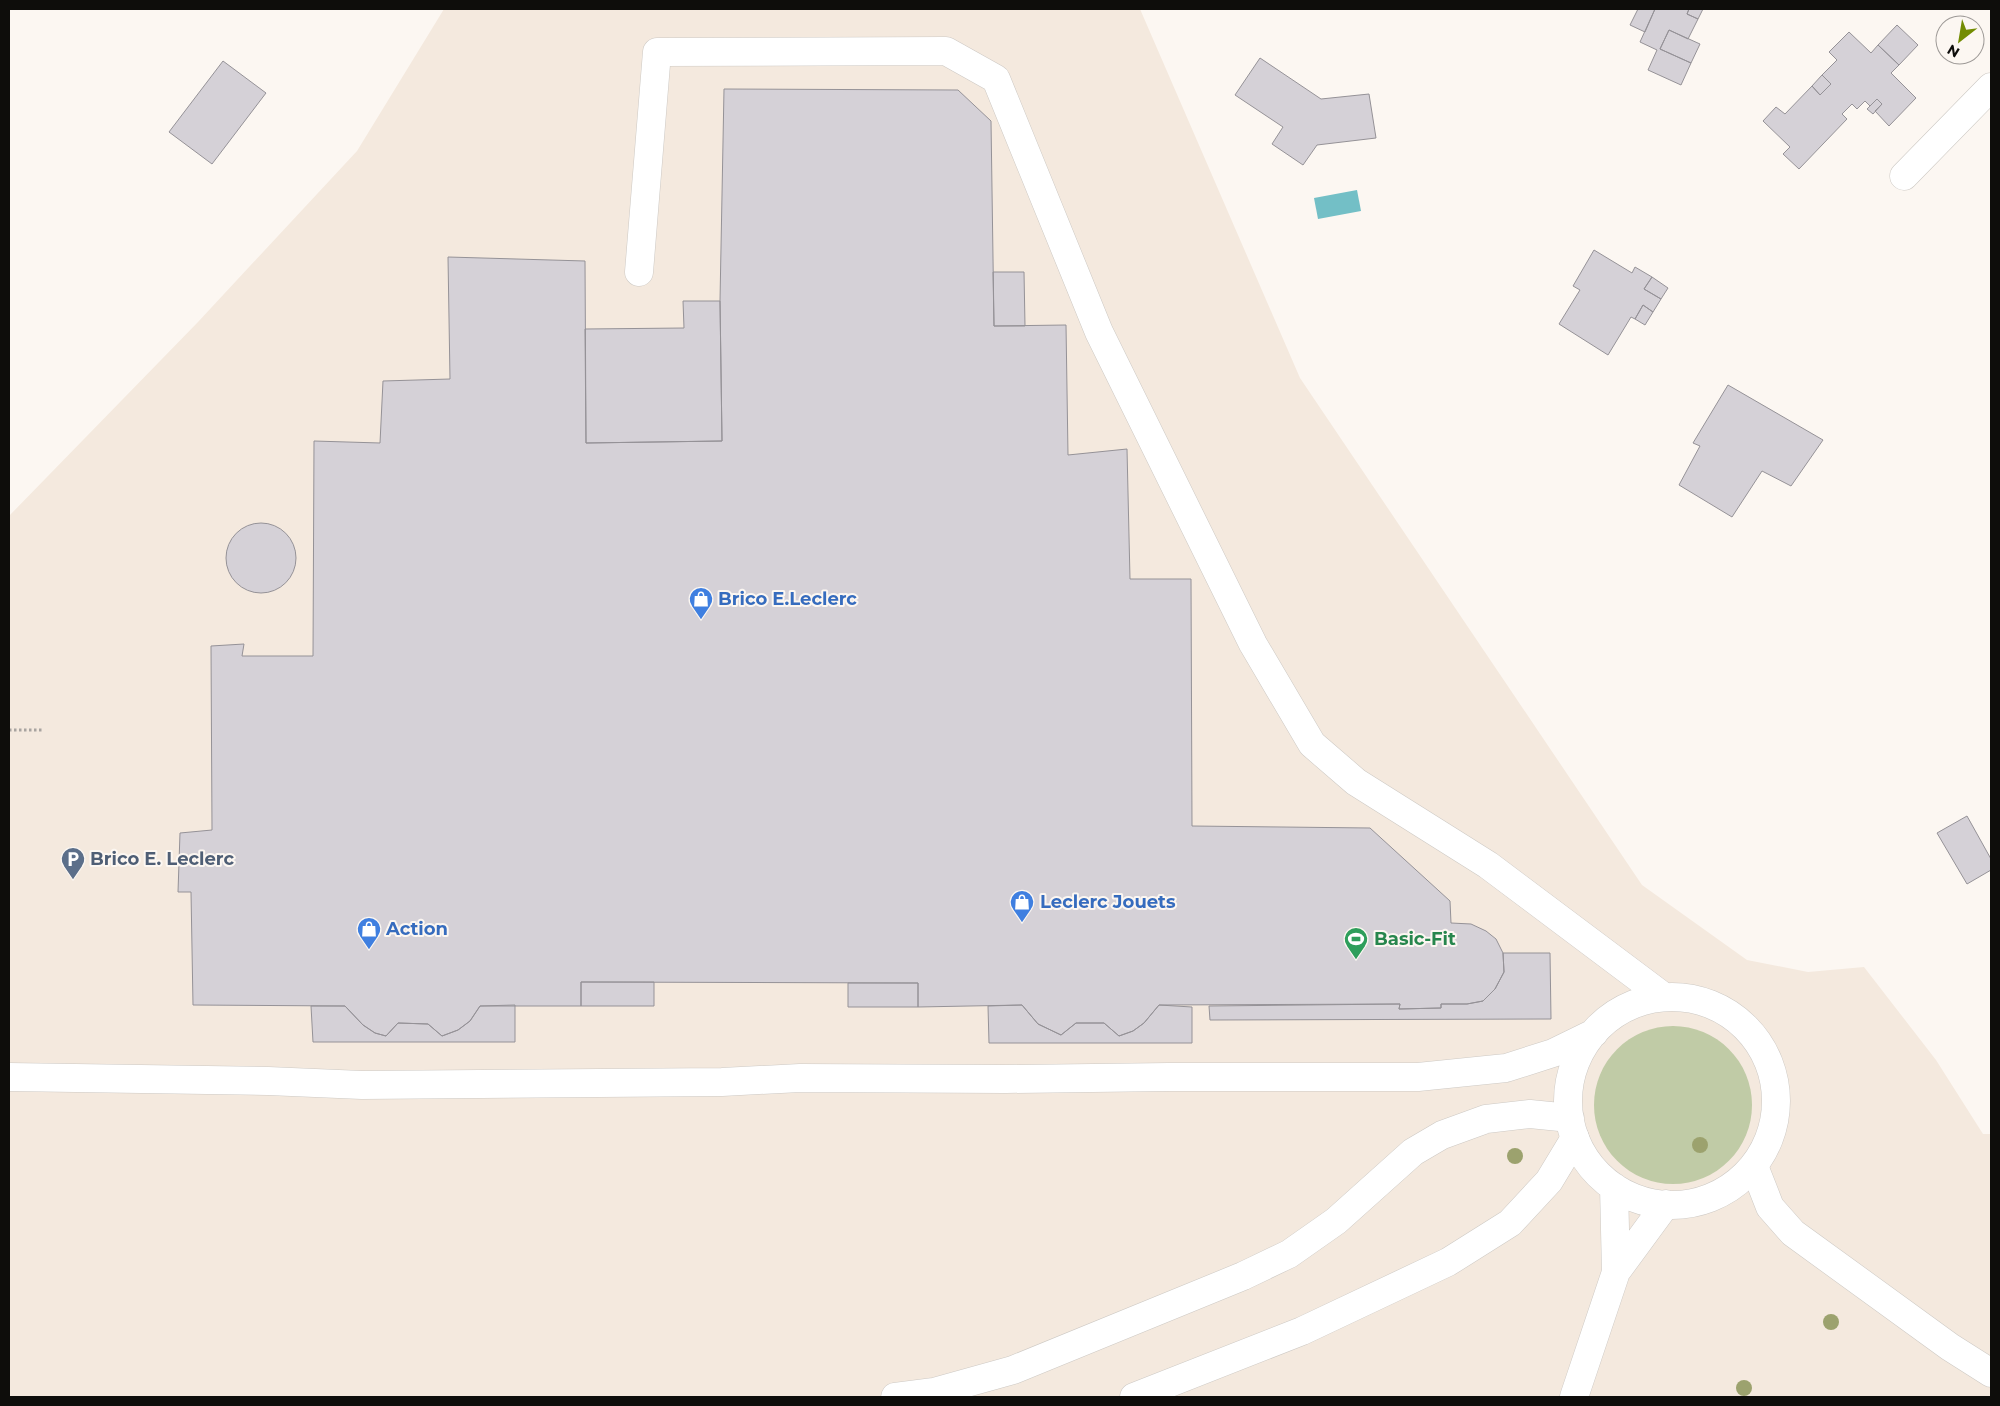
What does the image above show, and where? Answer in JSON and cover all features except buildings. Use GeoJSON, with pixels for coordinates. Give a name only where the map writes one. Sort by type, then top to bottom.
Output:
{"type":"FeatureCollection","features":[{"type":"Feature","properties":{"kind":"street"},"geometry":{"type":"LineString","coordinates":[[639,272],[657,52],[946,51],[996,79],[1100,332],[1253,644],[1312,744],[1356,782],[1488,865],[1664,997]]}},
{"type":"Feature","properties":{"kind":"street"},"geometry":{"type":"LineString","coordinates":[[1904,176],[1991,87]]}},
{"type":"Feature","properties":{"kind":"street"},"geometry":{"type":"LineString","coordinates":[[1664,997],[1690,998],[1716,1006],[1739,1021],[1757,1040],[1766,1056],[1770,1064],[1776,1090],[1775,1117],[1768,1143],[1754,1166],[1736,1183],[1715,1196],[1691,1203],[1666,1204],[1648,1202],[1630,1196],[1614,1187],[1598,1173],[1585,1157],[1572,1128],[1569,1087],[1577,1058],[1594,1033],[1614,1014],[1638,1003],[1664,997]]}},
{"type":"Feature","properties":{"kind":"street"},"geometry":{"type":"LineString","coordinates":[[9,1078],[268,1081],[362,1085],[722,1082],[800,1078],[992,1080],[1169,1076],[1418,1077],[1506,1068],[1553,1053],[1594,1033]]}},
{"type":"Feature","properties":{"kind":"street"},"geometry":{"type":"LineString","coordinates":[[895,1397],[934,1392],[1013,1370],[1243,1276],[1289,1254],[1336,1221],[1413,1152],[1442,1135],[1486,1119],[1530,1114],[1572,1128]]}},
{"type":"Feature","properties":{"kind":"street"},"geometry":{"type":"LineString","coordinates":[[1134,1397],[1302,1331],[1448,1262],[1510,1223],[1549,1181],[1572,1128]]}},
{"type":"Feature","properties":{"kind":"street"},"geometry":{"type":"LineString","coordinates":[[1754,1166],[1770,1207],[1793,1232],[1950,1347],[1991,1373]]}},
{"type":"Feature","properties":{"kind":"street"},"geometry":{"type":"LineString","coordinates":[[1614,1187],[1616,1272]]}},
{"type":"Feature","properties":{"kind":"street"},"geometry":{"type":"LineString","coordinates":[[1574,1397],[1616,1272],[1666,1204]]}},
{"type":"Feature","properties":{"kind":"path"},"geometry":{"type":"LineString","coordinates":[[9,730],[42,730]]}},
{"type":"Feature","properties":{"kind":"shaded area"},"geometry":{"type":"Polygon","coordinates":[[[444,9],[1140,9],[1300,378],[1642,885],[1747,960],[1808,972],[1864,967],[1936,1060],[1983,1134],[1991,1134],[1991,1397],[9,1397],[9,516],[198,322],[357,151],[444,9]]]}},
{"type":"Feature","properties":{"kind":"green space"},"geometry":{"type":"Polygon","coordinates":[[[1681,1026],[1696,1029],[1710,1035],[1729,1049],[1739,1061],[1749,1082],[1752,1105],[1749,1128],[1739,1149],[1729,1161],[1717,1171],[1696,1181],[1681,1184],[1665,1184],[1650,1181],[1629,1171],[1607,1149],[1595,1120],[1594,1097],[1597,1082],[1607,1061],[1629,1039],[1658,1027],[1681,1026]]]}},
{"type":"Feature","properties":{"kind":"water"},"geometry":{"type":"Polygon","coordinates":[[[1357,190],[1361,211],[1318,219],[1314,198],[1357,190]]]}},
{"type":"Feature","properties":{"kind":"place","name":"Brico E.Leclerc"},"geometry":{"type":"Point","coordinates":[701,620]}},
{"type":"Feature","properties":{"kind":"place","name":"Brico E. Leclerc"},"geometry":{"type":"Point","coordinates":[73,880]}},
{"type":"Feature","properties":{"kind":"place","name":"Leclerc Jouets"},"geometry":{"type":"Point","coordinates":[1022,923]}},
{"type":"Feature","properties":{"kind":"place","name":"Action"},"geometry":{"type":"Point","coordinates":[369,950]}},
{"type":"Feature","properties":{"kind":"place","name":"Basic-Fit"},"geometry":{"type":"Point","coordinates":[1356,960]}}]}
